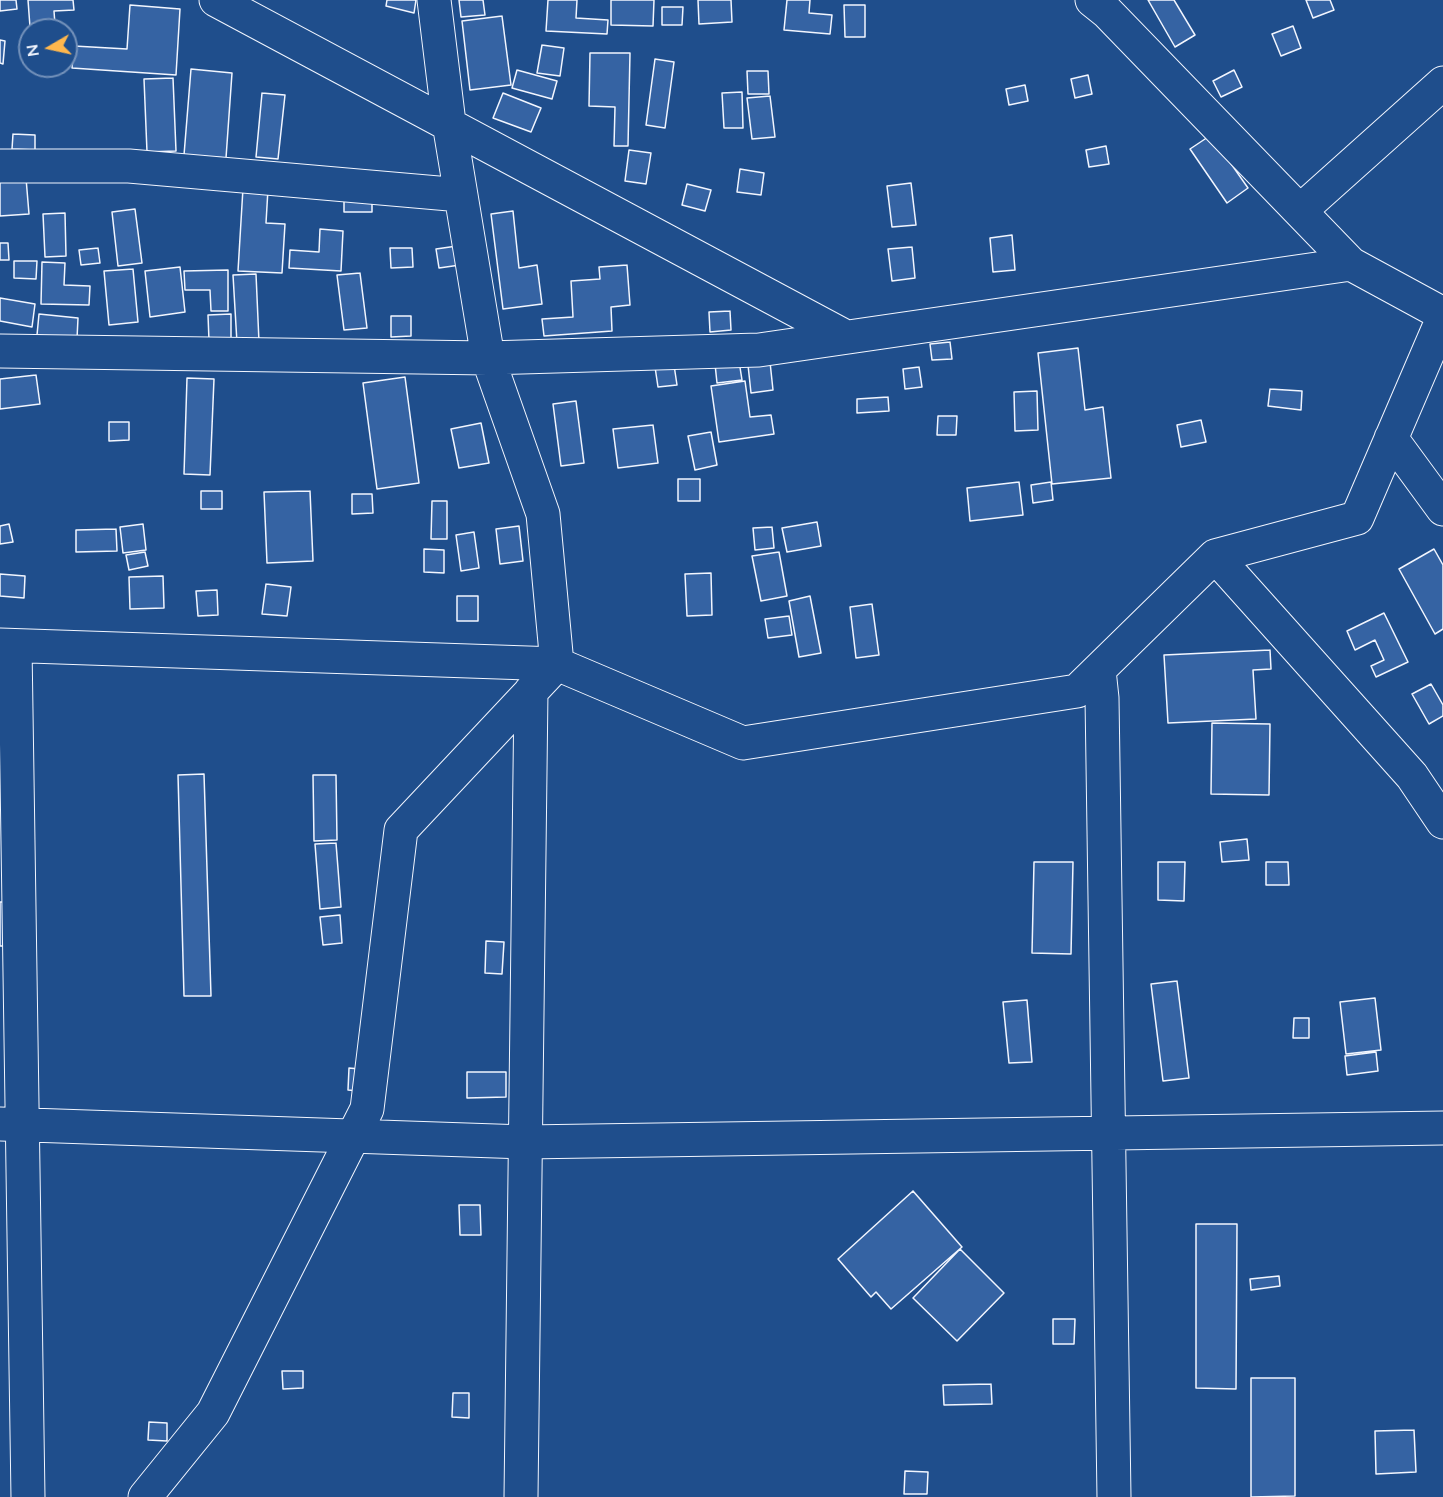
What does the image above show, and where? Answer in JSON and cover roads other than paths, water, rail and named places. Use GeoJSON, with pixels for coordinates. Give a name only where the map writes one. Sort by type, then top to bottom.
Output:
{"type":"FeatureCollection","features":[{"type":"Feature","properties":{"kind":"street"},"geometry":{"type":"LineString","coordinates":[[216,0],[846,338]]}},
{"type":"Feature","properties":{"kind":"street"},"geometry":{"type":"LineString","coordinates":[[145,1497],[213,1413],[368,1109],[401,830],[557,664],[543,514],[488,358],[449,123],[434,0]]}},
{"type":"Feature","properties":{"kind":"street"},"geometry":{"type":"LineString","coordinates":[[28,1497],[11,1125],[8,646],[557,664],[743,743],[1077,691],[1215,556],[1358,518],[1443,316],[1352,264],[1107,12],[1092,0]]}},
{"type":"Feature","properties":{"kind":"street"},"geometry":{"type":"LineString","coordinates":[[1300,211],[1443,83]]}},
{"type":"Feature","properties":{"kind":"street"},"geometry":{"type":"LineString","coordinates":[[0,166],[129,166],[461,195]]}},
{"type":"Feature","properties":{"kind":"street"},"geometry":{"type":"LineString","coordinates":[[0,351],[488,358],[759,350],[1352,264]]}},
{"type":"Feature","properties":{"kind":"street"},"geometry":{"type":"LineString","coordinates":[[1391,438],[1443,509]]}},
{"type":"Feature","properties":{"kind":"street"},"geometry":{"type":"LineString","coordinates":[[1215,556],[1412,776],[1443,822]]}},
{"type":"Feature","properties":{"kind":"street"},"geometry":{"type":"LineString","coordinates":[[1099,670],[1102,698],[1114,1497]]}},
{"type":"Feature","properties":{"kind":"street"},"geometry":{"type":"LineString","coordinates":[[521,1497],[531,691]]}},
{"type":"Feature","properties":{"kind":"street"},"geometry":{"type":"LineString","coordinates":[[11,1125],[525,1142],[1443,1128]]}}]}
